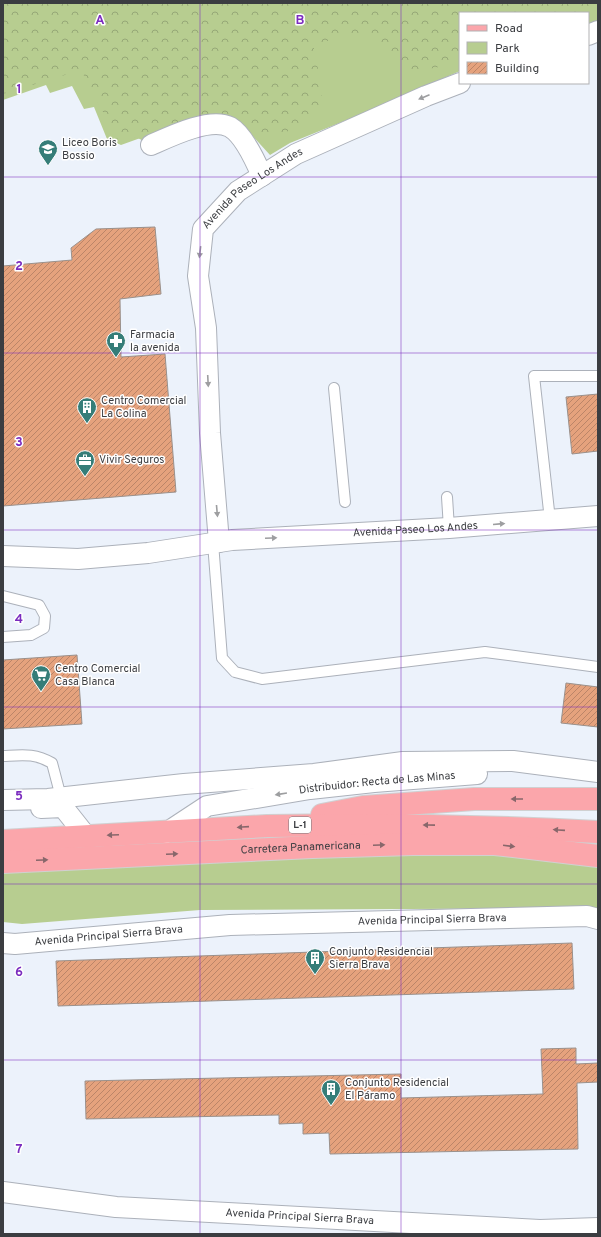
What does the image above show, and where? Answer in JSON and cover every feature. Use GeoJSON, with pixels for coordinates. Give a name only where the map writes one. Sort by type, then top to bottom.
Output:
{"type":"FeatureCollection","features":[{"type":"Feature","properties":{"kind":"main road","name":"L-1"},"geometry":{"type":"LineString","coordinates":[[267,826],[363,807],[474,799],[598,799]]}},
{"type":"Feature","properties":{"kind":"main road","name":"Carretera Panamericana"},"geometry":{"type":"LineString","coordinates":[[3,841],[166,833],[267,826],[418,825],[502,827],[598,832]]}},
{"type":"Feature","properties":{"kind":"main road","name":"Carretera Panamericana"},"geometry":{"type":"LineString","coordinates":[[3,862],[304,847],[413,844],[495,844],[598,856]]}},
{"type":"Feature","properties":{"kind":"street","name":"Avenida Paseo Los Andes"},"geometry":{"type":"LineString","coordinates":[[459,83],[426,96],[296,154],[238,191],[203,229],[198,276],[206,328],[210,432],[221,542],[449,528],[598,516]]}},
{"type":"Feature","properties":{"kind":"street"},"geometry":{"type":"LineString","coordinates":[[151,145],[210,124],[230,127],[251,151],[262,176]]}},
{"type":"Feature","properties":{"kind":"street"},"geometry":{"type":"LineString","coordinates":[[3,556],[78,559],[148,553],[221,542]]}},
{"type":"Feature","properties":{"kind":"street"},"geometry":{"type":"LineString","coordinates":[[3,800],[48,799],[184,784],[314,774],[403,762],[513,761],[598,772]]}},
{"type":"Feature","properties":{"kind":"street","name":"Distribuidor: Recta de Las Minas"},"geometry":{"type":"LineString","coordinates":[[166,833],[206,806],[310,789],[472,774],[537,774],[598,782]]}},
{"type":"Feature","properties":{"kind":"street"},"geometry":{"type":"LineString","coordinates":[[3,809],[63,807],[86,836]]}},
{"type":"Feature","properties":{"kind":"street","name":"Avenida Principal Sierra Brava"},"geometry":{"type":"LineString","coordinates":[[3,943],[15,944],[230,925],[587,916],[598,919]]}},
{"type":"Feature","properties":{"kind":"street","name":"Avenida Principal Sierra Brava"},"geometry":{"type":"LineString","coordinates":[[3,1192],[116,1207],[540,1230],[598,1228]]}},
{"type":"Feature","properties":{"kind":"lane"},"geometry":{"type":"LineString","coordinates":[[550,520],[534,376],[598,376]]}},
{"type":"Feature","properties":{"kind":"lane"},"geometry":{"type":"LineString","coordinates":[[334,388],[345,502]]}},
{"type":"Feature","properties":{"kind":"lane"},"geometry":{"type":"LineString","coordinates":[[446,497],[449,528]]}},
{"type":"Feature","properties":{"kind":"lane"},"geometry":{"type":"LineString","coordinates":[[221,542],[222,658],[235,672],[262,679],[485,652],[598,667]]}},
{"type":"Feature","properties":{"kind":"lane"},"geometry":{"type":"LineString","coordinates":[[3,596],[39,605],[44,616],[44,628],[31,635],[3,637]]}},
{"type":"Feature","properties":{"kind":"lane"},"geometry":{"type":"LineString","coordinates":[[3,756],[25,754],[41,756],[52,763],[63,807]]}},
{"type":"Feature","properties":{"kind":"green space"},"geometry":{"type":"Polygon","coordinates":[[[3,3],[598,3],[598,22],[589,26],[589,12],[459,12],[459,71],[369,111],[290,143],[270,155],[239,121],[171,127],[121,145],[107,139],[94,107],[84,109],[72,86],[50,93],[46,85],[3,100],[3,3]]]}},
{"type":"Feature","properties":{"kind":"green space"},"geometry":{"type":"Polygon","coordinates":[[[3,3],[595,3],[582,12],[459,12],[459,57],[436,68],[407,70],[392,60],[381,48],[371,32],[313,44],[322,88],[322,110],[307,123],[286,132],[258,132],[230,127],[151,145],[136,137],[117,139],[81,70],[3,94],[3,3]]]}},
{"type":"Feature","properties":{"kind":"green space"},"geometry":{"type":"Polygon","coordinates":[[[371,855],[525,855],[598,866],[598,908],[200,910],[22,924],[3,922],[3,872],[371,855]]]}},
{"type":"Feature","properties":{"kind":"building","name":"Centro Comercial La Colina"},"geometry":{"type":"Polygon","coordinates":[[[155,227],[161,294],[120,299],[121,357],[165,354],[176,492],[3,506],[3,266],[72,260],[71,248],[96,229],[155,227]]]}},
{"type":"Feature","properties":{"kind":"building"},"geometry":{"type":"Polygon","coordinates":[[[598,394],[598,451],[572,454],[566,397],[598,394]]]}},
{"type":"Feature","properties":{"kind":"building","name":"Centro Comercial Casa Blanca"},"geometry":{"type":"Polygon","coordinates":[[[77,655],[82,724],[3,729],[3,660],[77,655]]]}},
{"type":"Feature","properties":{"kind":"building"},"geometry":{"type":"Polygon","coordinates":[[[566,683],[598,687],[598,727],[561,723],[566,683]]]}},
{"type":"Feature","properties":{"kind":"building","name":"Conjunto Residencial Sierra Brava"},"geometry":{"type":"Polygon","coordinates":[[[572,943],[574,989],[58,1006],[56,961],[572,943]]]}},
{"type":"Feature","properties":{"kind":"building","name":"Conjunto Residencial El Páramo"},"geometry":{"type":"Polygon","coordinates":[[[576,1048],[576,1064],[598,1063],[598,1082],[577,1083],[578,1149],[330,1154],[329,1133],[303,1134],[303,1123],[279,1124],[279,1115],[86,1119],[85,1081],[401,1074],[401,1098],[543,1094],[541,1049],[576,1048]]]}},
{"type":"Feature","properties":{"kind":"place","name":"Liceo Boris Bossio"},"geometry":{"type":"Point","coordinates":[48,166]}},
{"type":"Feature","properties":{"kind":"place","name":"Farmacia la avenida"},"geometry":{"type":"Point","coordinates":[116,358]}},
{"type":"Feature","properties":{"kind":"place","name":"Centro Comercial La Colina"},"geometry":{"type":"Point","coordinates":[87,424]}},
{"type":"Feature","properties":{"kind":"place","name":"Vivir Seguros"},"geometry":{"type":"Point","coordinates":[85,477]}},
{"type":"Feature","properties":{"kind":"place","name":"Centro Comercial Casa Blanca"},"geometry":{"type":"Point","coordinates":[41,692]}},
{"type":"Feature","properties":{"kind":"place","name":"Conjunto Residencial Sierra Brava"},"geometry":{"type":"Point","coordinates":[315,975]}},
{"type":"Feature","properties":{"kind":"place","name":"Conjunto Residencial El Páramo"},"geometry":{"type":"Point","coordinates":[331,1106]}}]}
